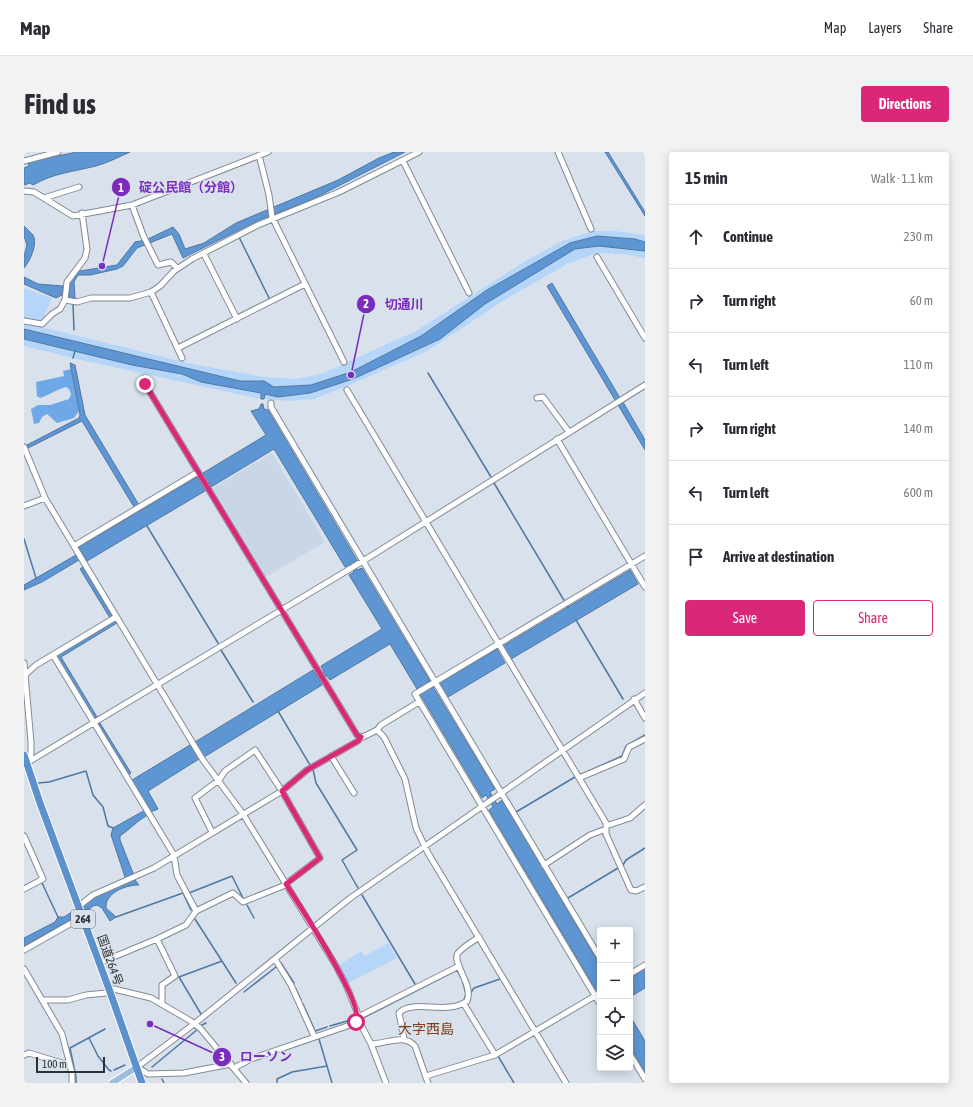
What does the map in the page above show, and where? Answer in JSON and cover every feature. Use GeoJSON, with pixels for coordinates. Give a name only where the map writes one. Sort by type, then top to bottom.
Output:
{"type":"FeatureCollection","features":[{"type":"Feature","properties":{"kind":"highway","name":"国道264号"},"geometry":{"type":"LineString","coordinates":[[24,755],[25,764],[100,963],[142,1083]]}},
{"type":"Feature","properties":{"kind":"main road"},"geometry":{"type":"LineString","coordinates":[[112,1083],[137,1067]]}},
{"type":"Feature","properties":{"kind":"street"},"geometry":{"type":"LineString","coordinates":[[24,161],[58,152]]}},
{"type":"Feature","properties":{"kind":"street"},"geometry":{"type":"LineString","coordinates":[[24,191],[34,192],[73,216],[82,213],[132,205],[259,154],[268,152]]}},
{"type":"Feature","properties":{"kind":"street"},"geometry":{"type":"LineString","coordinates":[[66,300],[77,302],[91,298],[130,298],[151,292],[160,286],[177,268],[258,225],[272,218],[339,192],[419,152]]}},
{"type":"Feature","properties":{"kind":"street"},"geometry":{"type":"LineString","coordinates":[[558,152],[591,229]]}},
{"type":"Feature","properties":{"kind":"street"},"geometry":{"type":"LineString","coordinates":[[259,154],[270,195],[272,218],[344,362]]}},
{"type":"Feature","properties":{"kind":"street"},"geometry":{"type":"LineString","coordinates":[[403,161],[469,293]]}},
{"type":"Feature","properties":{"kind":"street"},"geometry":{"type":"LineString","coordinates":[[44,198],[79,187]]}},
{"type":"Feature","properties":{"kind":"street"},"geometry":{"type":"LineString","coordinates":[[132,205],[147,245],[158,265],[171,262],[177,268]]}},
{"type":"Feature","properties":{"kind":"street"},"geometry":{"type":"LineString","coordinates":[[24,321],[42,324],[52,314],[60,309],[66,300],[67,282],[85,258],[87,249],[82,213]]}},
{"type":"Feature","properties":{"kind":"street"},"geometry":{"type":"LineString","coordinates":[[204,254],[237,319]]}},
{"type":"Feature","properties":{"kind":"street"},"geometry":{"type":"LineString","coordinates":[[597,257],[645,338]]}},
{"type":"Feature","properties":{"kind":"street"},"geometry":{"type":"LineString","coordinates":[[178,348],[305,284]]}},
{"type":"Feature","properties":{"kind":"street"},"geometry":{"type":"LineString","coordinates":[[151,292],[182,358]]}},
{"type":"Feature","properties":{"kind":"street"},"geometry":{"type":"LineString","coordinates":[[144,378],[145,384],[321,676],[357,735],[361,737]]}},
{"type":"Feature","properties":{"kind":"street"},"geometry":{"type":"LineString","coordinates":[[25,764],[363,561],[645,385]]}},
{"type":"Feature","properties":{"kind":"street"},"geometry":{"type":"LineString","coordinates":[[347,390],[579,778],[606,828],[606,834],[631,890],[636,891],[645,887]]}},
{"type":"Feature","properties":{"kind":"street"},"geometry":{"type":"LineString","coordinates":[[538,398],[544,397],[569,432]]}},
{"type":"Feature","properties":{"kind":"street"},"geometry":{"type":"LineString","coordinates":[[271,403],[271,407],[597,953]]}},
{"type":"Feature","properties":{"kind":"street"},"geometry":{"type":"LineString","coordinates":[[557,439],[645,587]]}},
{"type":"Feature","properties":{"kind":"street"},"geometry":{"type":"LineString","coordinates":[[24,447],[45,498],[116,617],[197,751],[243,814],[314,928],[346,985],[357,1012],[358,1019],[371,1044],[386,1083]]}},
{"type":"Feature","properties":{"kind":"street"},"geometry":{"type":"LineString","coordinates":[[74,546],[198,472]]}},
{"type":"Feature","properties":{"kind":"street"},"geometry":{"type":"LineString","coordinates":[[24,506],[45,498]]}},
{"type":"Feature","properties":{"kind":"street"},"geometry":{"type":"LineString","coordinates":[[597,999],[415,694],[645,556]]}},
{"type":"Feature","properties":{"kind":"street"},"geometry":{"type":"LineString","coordinates":[[25,675],[36,665],[116,617]]}},
{"type":"Feature","properties":{"kind":"street"},"geometry":{"type":"LineString","coordinates":[[53,655],[174,855],[177,875],[196,911]]}},
{"type":"Feature","properties":{"kind":"street"},"geometry":{"type":"LineString","coordinates":[[24,664],[31,742],[31,754],[25,764]]}},
{"type":"Feature","properties":{"kind":"street"},"geometry":{"type":"LineString","coordinates":[[459,966],[360,1016],[353,1024],[314,1036],[232,1066],[184,1072],[148,1074],[137,1067],[194,1024],[349,900],[562,749],[645,693]]}},
{"type":"Feature","properties":{"kind":"street"},"geometry":{"type":"LineString","coordinates":[[634,699],[645,718]]}},
{"type":"Feature","properties":{"kind":"street"},"geometry":{"type":"LineString","coordinates":[[79,906],[93,895],[131,878],[174,855],[282,791],[307,770],[358,741],[361,737],[377,730],[381,725],[419,702]]}},
{"type":"Feature","properties":{"kind":"street"},"geometry":{"type":"LineString","coordinates":[[377,730],[384,737],[405,779],[416,828],[425,846],[566,1083]]}},
{"type":"Feature","properties":{"kind":"street"},"geometry":{"type":"LineString","coordinates":[[579,778],[624,759],[629,747],[645,739]]}},
{"type":"Feature","properties":{"kind":"street"},"geometry":{"type":"LineString","coordinates":[[100,963],[158,939],[186,925],[196,911],[233,893],[243,902],[286,884],[320,858],[282,791],[255,750],[225,770],[219,780],[195,798],[195,802],[212,832]]}},
{"type":"Feature","properties":{"kind":"street"},"geometry":{"type":"LineString","coordinates":[[331,756],[354,793]]}},
{"type":"Feature","properties":{"kind":"street"},"geometry":{"type":"LineString","coordinates":[[544,865],[590,835],[630,818],[645,805]]}},
{"type":"Feature","properties":{"kind":"street"},"geometry":{"type":"LineString","coordinates":[[24,836],[42,879],[24,889]]}},
{"type":"Feature","properties":{"kind":"street"},"geometry":{"type":"LineString","coordinates":[[24,950],[77,920],[82,915]]}},
{"type":"Feature","properties":{"kind":"street"},"geometry":{"type":"LineString","coordinates":[[404,1039],[399,1018],[399,1013],[401,1011],[410,1007],[445,1009],[464,1004],[469,998],[465,978],[456,957],[458,953],[479,938]]}},
{"type":"Feature","properties":{"kind":"street"},"geometry":{"type":"LineString","coordinates":[[158,939],[175,976],[162,985],[162,1003]]}},
{"type":"Feature","properties":{"kind":"street"},"geometry":{"type":"LineString","coordinates":[[275,959],[291,984],[314,1036]]}},
{"type":"Feature","properties":{"kind":"street"},"geometry":{"type":"LineString","coordinates":[[633,972],[645,965]]}},
{"type":"Feature","properties":{"kind":"street"},"geometry":{"type":"LineString","coordinates":[[24,970],[62,1034],[72,1083]]}},
{"type":"Feature","properties":{"kind":"street"},"geometry":{"type":"LineString","coordinates":[[42,1000],[68,1000],[86,995],[106,993],[109,989],[141,995],[162,1003],[200,1028],[246,1083]]}},
{"type":"Feature","properties":{"kind":"street"},"geometry":{"type":"LineString","coordinates":[[426,1076],[495,1056],[595,996]]}},
{"type":"Feature","properties":{"kind":"street"},"geometry":{"type":"LineString","coordinates":[[464,1004],[495,1056]]}},
{"type":"Feature","properties":{"kind":"street"},"geometry":{"type":"LineString","coordinates":[[371,1044],[404,1039],[411,1041],[415,1046],[428,1083]]}},
{"type":"Feature","properties":{"kind":"street"},"geometry":{"type":"LineString","coordinates":[[24,1055],[29,1053],[69,1064]]}},
{"type":"Feature","properties":{"kind":"street"},"geometry":{"type":"LineString","coordinates":[[633,1059],[645,1079]]}},
{"type":"Feature","properties":{"kind":"shaded area"},"geometry":{"type":"Polygon","coordinates":[[[77,152],[130,152],[100,165],[56,175],[33,185],[30,183],[24,185],[24,168],[29,166],[28,162],[77,152]]]}},
{"type":"Feature","properties":{"kind":"shaded area"},"geometry":{"type":"Polygon","coordinates":[[[394,152],[405,152],[311,200],[259,220],[183,258],[172,234],[137,248],[123,266],[117,269],[90,275],[78,275],[74,282],[75,298],[70,298],[70,283],[77,273],[80,271],[117,265],[135,242],[146,240],[173,227],[179,234],[185,249],[204,243],[236,223],[338,180],[379,158],[394,152]]]}},
{"type":"Feature","properties":{"kind":"shaded area"},"geometry":{"type":"Polygon","coordinates":[[[605,152],[608,152],[645,212],[645,216],[605,152]]]}},
{"type":"Feature","properties":{"kind":"shaded area"},"geometry":{"type":"Polygon","coordinates":[[[24,226],[33,235],[35,243],[31,257],[24,268],[24,256],[27,245],[24,236],[24,226]]]}},
{"type":"Feature","properties":{"kind":"shaded area"},"geometry":{"type":"Polygon","coordinates":[[[593,231],[615,231],[645,235],[645,242],[635,239],[597,236],[487,290],[421,336],[351,372],[311,385],[274,387],[264,381],[240,381],[24,329],[24,323],[188,363],[264,377],[296,379],[321,374],[416,331],[524,262],[562,241],[593,231]]]}},
{"type":"Feature","properties":{"kind":"shaded area"},"geometry":{"type":"Polygon","coordinates":[[[597,236],[635,239],[645,242],[645,251],[599,246],[575,249],[485,304],[440,339],[353,379],[310,393],[278,397],[265,394],[264,399],[261,399],[261,393],[201,382],[182,374],[132,365],[24,339],[24,329],[240,381],[264,381],[274,387],[311,385],[351,372],[421,336],[487,290],[570,243],[597,236]]]}},
{"type":"Feature","properties":{"kind":"shaded area"},"geometry":{"type":"Polygon","coordinates":[[[599,246],[645,251],[645,258],[623,254],[597,253],[567,264],[506,299],[427,351],[314,399],[291,401],[264,399],[264,394],[278,397],[310,393],[353,379],[440,339],[485,304],[575,249],[599,246]]]}},
{"type":"Feature","properties":{"kind":"shaded area"},"geometry":{"type":"Polygon","coordinates":[[[24,277],[38,284],[63,286],[62,295],[56,298],[24,284],[24,277]]]}},
{"type":"Feature","properties":{"kind":"shaded area"},"geometry":{"type":"Polygon","coordinates":[[[552,283],[620,398],[615,400],[547,286],[552,283]]]}},
{"type":"Feature","properties":{"kind":"shaded area"},"geometry":{"type":"Polygon","coordinates":[[[24,288],[52,298],[42,321],[24,318],[24,288]]]}},
{"type":"Feature","properties":{"kind":"shaded area"},"geometry":{"type":"Polygon","coordinates":[[[24,339],[132,365],[182,374],[201,382],[262,393],[261,399],[81,360],[24,346],[24,339]]]}},
{"type":"Feature","properties":{"kind":"shaded area"},"geometry":{"type":"Polygon","coordinates":[[[70,363],[75,365],[85,415],[139,505],[134,507],[82,421],[28,448],[27,445],[79,418],[80,415],[70,363]]]}},
{"type":"Feature","properties":{"kind":"shaded area"},"geometry":{"type":"Polygon","coordinates":[[[71,369],[79,411],[74,418],[57,423],[47,414],[42,417],[39,423],[34,424],[31,409],[38,405],[50,405],[69,399],[71,394],[69,389],[66,387],[40,398],[37,396],[36,382],[64,376],[63,371],[71,369]]]}},
{"type":"Feature","properties":{"kind":"shaded area"},"geometry":{"type":"Polygon","coordinates":[[[623,402],[645,440],[645,450],[618,405],[623,402]]]}},
{"type":"Feature","properties":{"kind":"shaded area"},"geometry":{"type":"Polygon","coordinates":[[[261,404],[263,404],[264,409],[268,410],[357,560],[353,563],[357,570],[362,568],[430,681],[426,684],[429,689],[433,687],[495,789],[490,792],[497,804],[502,800],[597,960],[596,990],[489,810],[493,807],[486,795],[482,798],[420,694],[424,692],[421,686],[417,689],[390,644],[330,680],[326,675],[319,679],[322,685],[204,757],[200,751],[196,753],[199,759],[148,791],[158,809],[145,814],[146,816],[120,836],[120,840],[133,873],[131,875],[139,885],[122,888],[112,894],[106,908],[116,917],[110,921],[102,908],[97,905],[85,912],[82,906],[100,895],[131,881],[128,876],[125,877],[111,835],[113,828],[149,808],[132,780],[190,745],[194,751],[199,748],[195,742],[313,670],[317,676],[324,672],[321,666],[382,629],[349,575],[354,572],[350,564],[345,567],[274,449],[211,487],[208,481],[202,485],[205,491],[87,561],[84,556],[42,582],[24,590],[24,585],[82,553],[79,547],[197,477],[200,482],[206,479],[203,473],[266,435],[251,411],[259,409],[261,404]]]}},
{"type":"Feature","properties":{"kind":"shaded area"},"geometry":{"type":"Polygon","coordinates":[[[272,453],[325,542],[266,577],[213,488],[272,453]]]}},
{"type":"Feature","properties":{"kind":"shaded area"},"geometry":{"type":"Polygon","coordinates":[[[83,567],[112,616],[110,618],[80,569],[83,567]]]}},
{"type":"Feature","properties":{"kind":"shaded area"},"geometry":{"type":"Polygon","coordinates":[[[630,570],[638,584],[511,659],[503,646],[630,570]]]}},
{"type":"Feature","properties":{"kind":"shaded area"},"geometry":{"type":"Polygon","coordinates":[[[115,620],[117,623],[61,657],[97,717],[94,718],[56,656],[115,620]]]}},
{"type":"Feature","properties":{"kind":"shaded area"},"geometry":{"type":"Polygon","coordinates":[[[497,649],[505,663],[448,697],[439,683],[497,649]]]}},
{"type":"Feature","properties":{"kind":"shaded area"},"geometry":{"type":"Polygon","coordinates":[[[100,723],[131,773],[128,775],[98,724],[100,723]]]}},
{"type":"Feature","properties":{"kind":"shaded area"},"geometry":{"type":"Polygon","coordinates":[[[75,910],[77,916],[24,946],[24,938],[55,922],[58,917],[64,917],[75,910]]]}},
{"type":"Feature","properties":{"kind":"shaded area"},"geometry":{"type":"Polygon","coordinates":[[[388,943],[397,958],[348,983],[339,965],[361,951],[365,956],[388,943]]]}},
{"type":"Feature","properties":{"kind":"shaded area"},"geometry":{"type":"Polygon","coordinates":[[[645,969],[645,988],[633,995],[633,976],[645,969]]]}},
{"type":"Feature","properties":{"kind":"shaded area"},"geometry":{"type":"Polygon","coordinates":[[[633,1021],[645,1041],[645,1072],[633,1052],[633,1021]]]}},
{"type":"Feature","properties":{"kind":"waterway"},"geometry":{"type":"LineString","coordinates":[[239,237],[270,300]]}},
{"type":"Feature","properties":{"kind":"waterway"},"geometry":{"type":"LineString","coordinates":[[73,304],[74,330]]}},
{"type":"Feature","properties":{"kind":"waterway"},"geometry":{"type":"LineString","coordinates":[[73,358],[75,351]]}},
{"type":"Feature","properties":{"kind":"waterway"},"geometry":{"type":"LineString","coordinates":[[428,373],[491,477]]}},
{"type":"Feature","properties":{"kind":"waterway"},"geometry":{"type":"LineString","coordinates":[[623,402],[645,388]]}},
{"type":"Feature","properties":{"kind":"waterway"},"geometry":{"type":"LineString","coordinates":[[494,483],[568,607]]}},
{"type":"Feature","properties":{"kind":"waterway"},"geometry":{"type":"LineString","coordinates":[[147,526],[218,643]]}},
{"type":"Feature","properties":{"kind":"waterway"},"geometry":{"type":"LineString","coordinates":[[24,539],[36,578]]}},
{"type":"Feature","properties":{"kind":"waterway"},"geometry":{"type":"LineString","coordinates":[[576,620],[623,699]]}},
{"type":"Feature","properties":{"kind":"waterway"},"geometry":{"type":"LineString","coordinates":[[221,650],[253,702]]}},
{"type":"Feature","properties":{"kind":"waterway"},"geometry":{"type":"LineString","coordinates":[[278,711],[310,765]]}},
{"type":"Feature","properties":{"kind":"waterway"},"geometry":{"type":"LineString","coordinates":[[580,775],[622,756],[626,746],[645,735]]}},
{"type":"Feature","properties":{"kind":"waterway"},"geometry":{"type":"LineString","coordinates":[[313,769],[316,783],[357,850],[342,860],[358,888]]}},
{"type":"Feature","properties":{"kind":"waterway"},"geometry":{"type":"LineString","coordinates":[[38,783],[49,782],[86,771],[93,795],[103,807],[108,826],[113,828]]}},
{"type":"Feature","properties":{"kind":"waterway"},"geometry":{"type":"LineString","coordinates":[[516,812],[575,777]]}},
{"type":"Feature","properties":{"kind":"waterway"},"geometry":{"type":"LineString","coordinates":[[623,865],[626,860],[645,848]]}},
{"type":"Feature","properties":{"kind":"waterway"},"geometry":{"type":"LineString","coordinates":[[568,898],[618,868]]}},
{"type":"Feature","properties":{"kind":"waterway"},"geometry":{"type":"LineString","coordinates":[[189,893],[232,876],[243,898]]}},
{"type":"Feature","properties":{"kind":"waterway"},"geometry":{"type":"LineString","coordinates":[[42,883],[58,917]]}},
{"type":"Feature","properties":{"kind":"waterway"},"geometry":{"type":"LineString","coordinates":[[116,917],[183,893],[191,910]]}},
{"type":"Feature","properties":{"kind":"waterway"},"geometry":{"type":"LineString","coordinates":[[362,895],[415,984]]}},
{"type":"Feature","properties":{"kind":"waterway"},"geometry":{"type":"LineString","coordinates":[[247,905],[254,918]]}},
{"type":"Feature","properties":{"kind":"waterway"},"geometry":{"type":"LineString","coordinates":[[195,919],[236,983]]}},
{"type":"Feature","properties":{"kind":"waterway"},"geometry":{"type":"LineString","coordinates":[[201,1014],[179,977],[222,961]]}},
{"type":"Feature","properties":{"kind":"waterway"},"geometry":{"type":"LineString","coordinates":[[281,963],[294,983]]}},
{"type":"Feature","properties":{"kind":"waterway"},"geometry":{"type":"LineString","coordinates":[[244,992],[276,967]]}},
{"type":"Feature","properties":{"kind":"waterway"},"geometry":{"type":"LineString","coordinates":[[363,1018],[457,970],[460,976]]}},
{"type":"Feature","properties":{"kind":"waterway"},"geometry":{"type":"LineString","coordinates":[[470,994],[474,988],[500,979]]}},
{"type":"Feature","properties":{"kind":"waterway"},"geometry":{"type":"LineString","coordinates":[[463,983],[466,994],[464,1000]]}},
{"type":"Feature","properties":{"kind":"waterway"},"geometry":{"type":"LineString","coordinates":[[296,989],[301,1000]]}},
{"type":"Feature","properties":{"kind":"waterway"},"geometry":{"type":"LineString","coordinates":[[303,1004],[315,1031],[327,1027]]}},
{"type":"Feature","properties":{"kind":"waterway"},"geometry":{"type":"LineString","coordinates":[[330,1026],[347,1021],[352,1017]]}},
{"type":"Feature","properties":{"kind":"waterway"},"geometry":{"type":"LineString","coordinates":[[202,1025],[206,1023]]}},
{"type":"Feature","properties":{"kind":"waterway"},"geometry":{"type":"LineString","coordinates":[[76,1083],[70,1048],[105,1029]]}},
{"type":"Feature","properties":{"kind":"waterway"},"geometry":{"type":"LineString","coordinates":[[152,1067],[198,1029]]}},
{"type":"Feature","properties":{"kind":"waterway"},"geometry":{"type":"LineString","coordinates":[[89,1038],[98,1056],[111,1071]]}},
{"type":"Feature","properties":{"kind":"waterway"},"geometry":{"type":"LineString","coordinates":[[319,1039],[327,1066]]}},
{"type":"Feature","properties":{"kind":"waterway"},"geometry":{"type":"LineString","coordinates":[[498,1056],[514,1083]]}},
{"type":"Feature","properties":{"kind":"waterway"},"geometry":{"type":"LineString","coordinates":[[114,1070],[125,1065]]}},
{"type":"Feature","properties":{"kind":"waterway"},"geometry":{"type":"LineString","coordinates":[[277,1083],[277,1079],[292,1072],[327,1066],[332,1083]]}},
{"type":"Feature","properties":{"kind":"waterway"},"geometry":{"type":"LineString","coordinates":[[162,1079],[164,1083]]}},
{"type":"Feature","properties":{"kind":"place","name":"碇公民館（分館）"},"geometry":{"type":"Point","coordinates":[102,266]}},
{"type":"Feature","properties":{"kind":"place","name":"切通川"},"geometry":{"type":"Point","coordinates":[351,375]}},
{"type":"Feature","properties":{"kind":"place","name":"ローソン"},"geometry":{"type":"Point","coordinates":[150,1024]}},
{"type":"Feature","properties":{"kind":"district","name":"大字西島"},"geometry":{"type":"Point","coordinates":[426,1029]}},
{"type":"Feature","properties":{"kind":"route"},"geometry":{"type":"LineString","coordinates":[[145,384],[357,735],[361,737],[358,741],[307,770],[282,791],[320,858],[286,884],[335,964],[346,985],[357,1012],[358,1019],[356,1022]]}}]}
